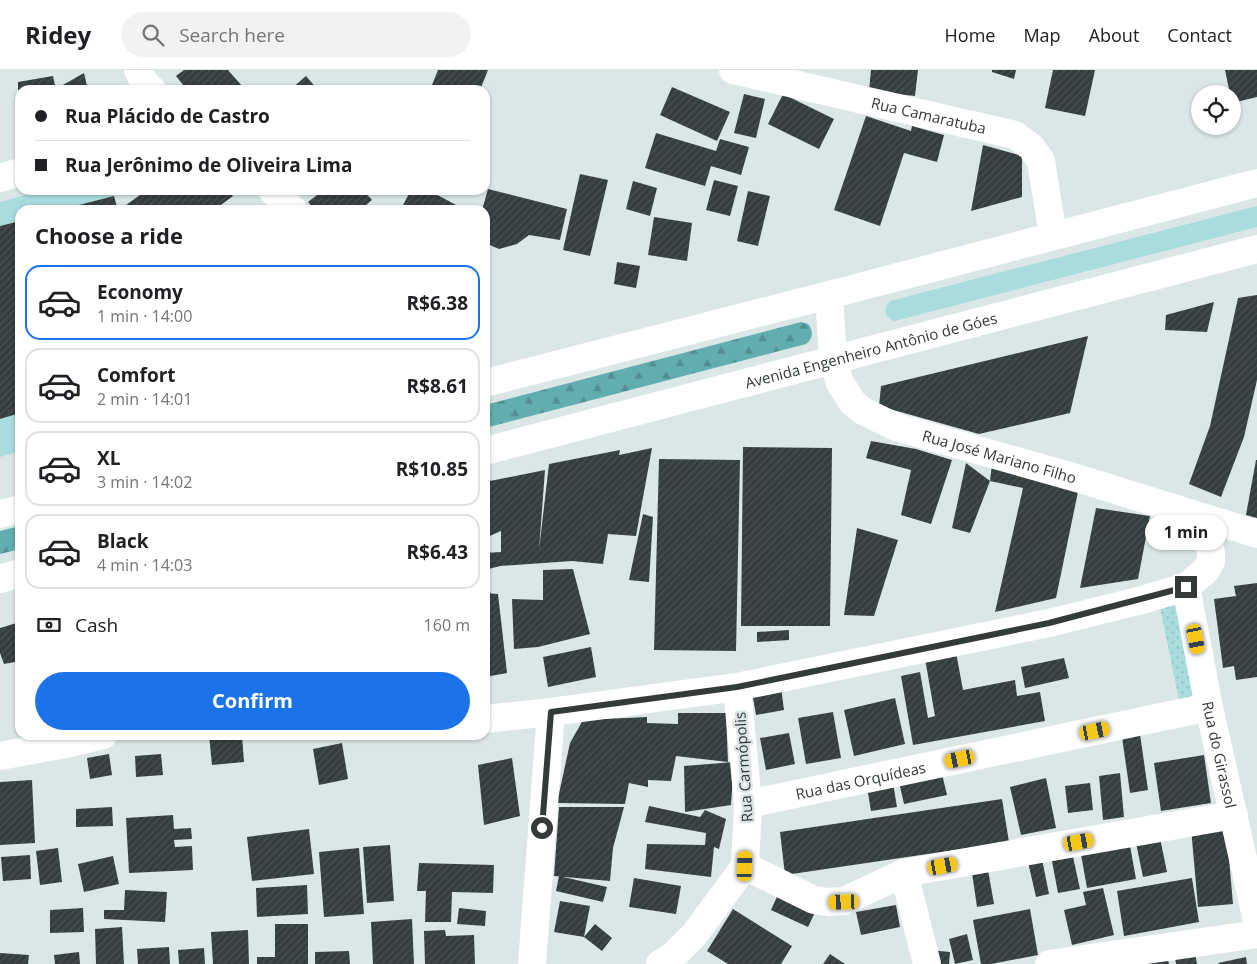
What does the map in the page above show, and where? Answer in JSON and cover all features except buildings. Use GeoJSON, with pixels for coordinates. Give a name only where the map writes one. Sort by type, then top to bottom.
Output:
{"type":"FeatureCollection","features":[{"type":"Feature","properties":{"kind":"street"},"geometry":{"type":"LineString","coordinates":[[138,70],[147,85]]}},
{"type":"Feature","properties":{"kind":"street","name":"Rua Camaratuba"},"geometry":{"type":"LineString","coordinates":[[733,70],[1015,135],[1031,146],[1041,161],[1053,236]]}},
{"type":"Feature","properties":{"kind":"street"},"geometry":{"type":"LineString","coordinates":[[0,178],[15,174]]}},
{"type":"Feature","properties":{"kind":"street"},"geometry":{"type":"LineString","coordinates":[[490,379],[829,296],[1257,183]]}},
{"type":"Feature","properties":{"kind":"street"},"geometry":{"type":"LineString","coordinates":[[277,195],[288,205]]}},
{"type":"Feature","properties":{"kind":"street","name":"Avenida Engenheiro Antônio de Góes"},"geometry":{"type":"LineString","coordinates":[[490,450],[1257,249]]}},
{"type":"Feature","properties":{"kind":"street","name":"Rua José Mariano Filho"},"geometry":{"type":"LineString","coordinates":[[829,296],[832,360],[840,383],[853,403],[862,411],[896,427],[1080,479],[1257,534]]}},
{"type":"Feature","properties":{"kind":"street"},"geometry":{"type":"LineString","coordinates":[[0,514],[15,510]]}},
{"type":"Feature","properties":{"kind":"street"},"geometry":{"type":"LineString","coordinates":[[490,718],[737,687],[1049,623],[1186,587],[1206,570],[1211,561],[1204,518]]}},
{"type":"Feature","properties":{"kind":"street"},"geometry":{"type":"LineString","coordinates":[[0,578],[15,574]]}},
{"type":"Feature","properties":{"kind":"street","name":"Rua do Girassol"},"geometry":{"type":"LineString","coordinates":[[1186,587],[1209,707],[1256,920]]}},
{"type":"Feature","properties":{"kind":"street","name":"Rua Carmópolis"},"geometry":{"type":"LineString","coordinates":[[737,687],[748,804],[745,866]]}},
{"type":"Feature","properties":{"kind":"street","name":"Rua das Orquídeas"},"geometry":{"type":"LineString","coordinates":[[748,804],[1209,707]]}},
{"type":"Feature","properties":{"kind":"street"},"geometry":{"type":"LineString","coordinates":[[532,964],[551,712]]}},
{"type":"Feature","properties":{"kind":"street"},"geometry":{"type":"LineString","coordinates":[[0,756],[88,740]]}},
{"type":"Feature","properties":{"kind":"street"},"geometry":{"type":"LineString","coordinates":[[660,964],[674,955],[694,935],[745,866],[814,900],[844,902],[904,872],[1234,815]]}},
{"type":"Feature","properties":{"kind":"street"},"geometry":{"type":"LineString","coordinates":[[904,872],[927,964]]}},
{"type":"Feature","properties":{"kind":"street"},"geometry":{"type":"LineString","coordinates":[[1049,964],[1256,920]]}},
{"type":"Feature","properties":{"kind":"shaded area"},"geometry":{"type":"Polygon","coordinates":[[[25,195],[114,196],[80,205],[15,205],[15,222],[0,226],[0,202],[25,195]]]}},
{"type":"Feature","properties":{"kind":"shaded area"},"geometry":{"type":"Polygon","coordinates":[[[1257,206],[1257,227],[895,321],[889,318],[886,312],[886,307],[890,301],[1257,206]]]}},
{"type":"Feature","properties":{"kind":"shaded area"},"geometry":{"type":"Polygon","coordinates":[[[15,414],[15,452],[0,457],[0,419],[15,414]]]}},
{"type":"Feature","properties":{"kind":"shaded area"},"geometry":{"type":"Polygon","coordinates":[[[1200,595],[1224,711],[1183,719],[1159,603],[1200,595]]]}},
{"type":"Feature","properties":{"kind":"green space"},"geometry":{"type":"Polygon","coordinates":[[[801,322],[808,324],[812,332],[810,340],[806,344],[490,427],[490,404],[801,322]]]}},
{"type":"Feature","properties":{"kind":"green space"},"geometry":{"type":"Polygon","coordinates":[[[15,527],[15,550],[0,554],[0,531],[15,527]]]}},
{"type":"Feature","properties":{"kind":"route"},"geometry":{"type":"LineString","coordinates":[[542,828],[551,712],[737,687],[1049,623],[1186,587]]}}]}
